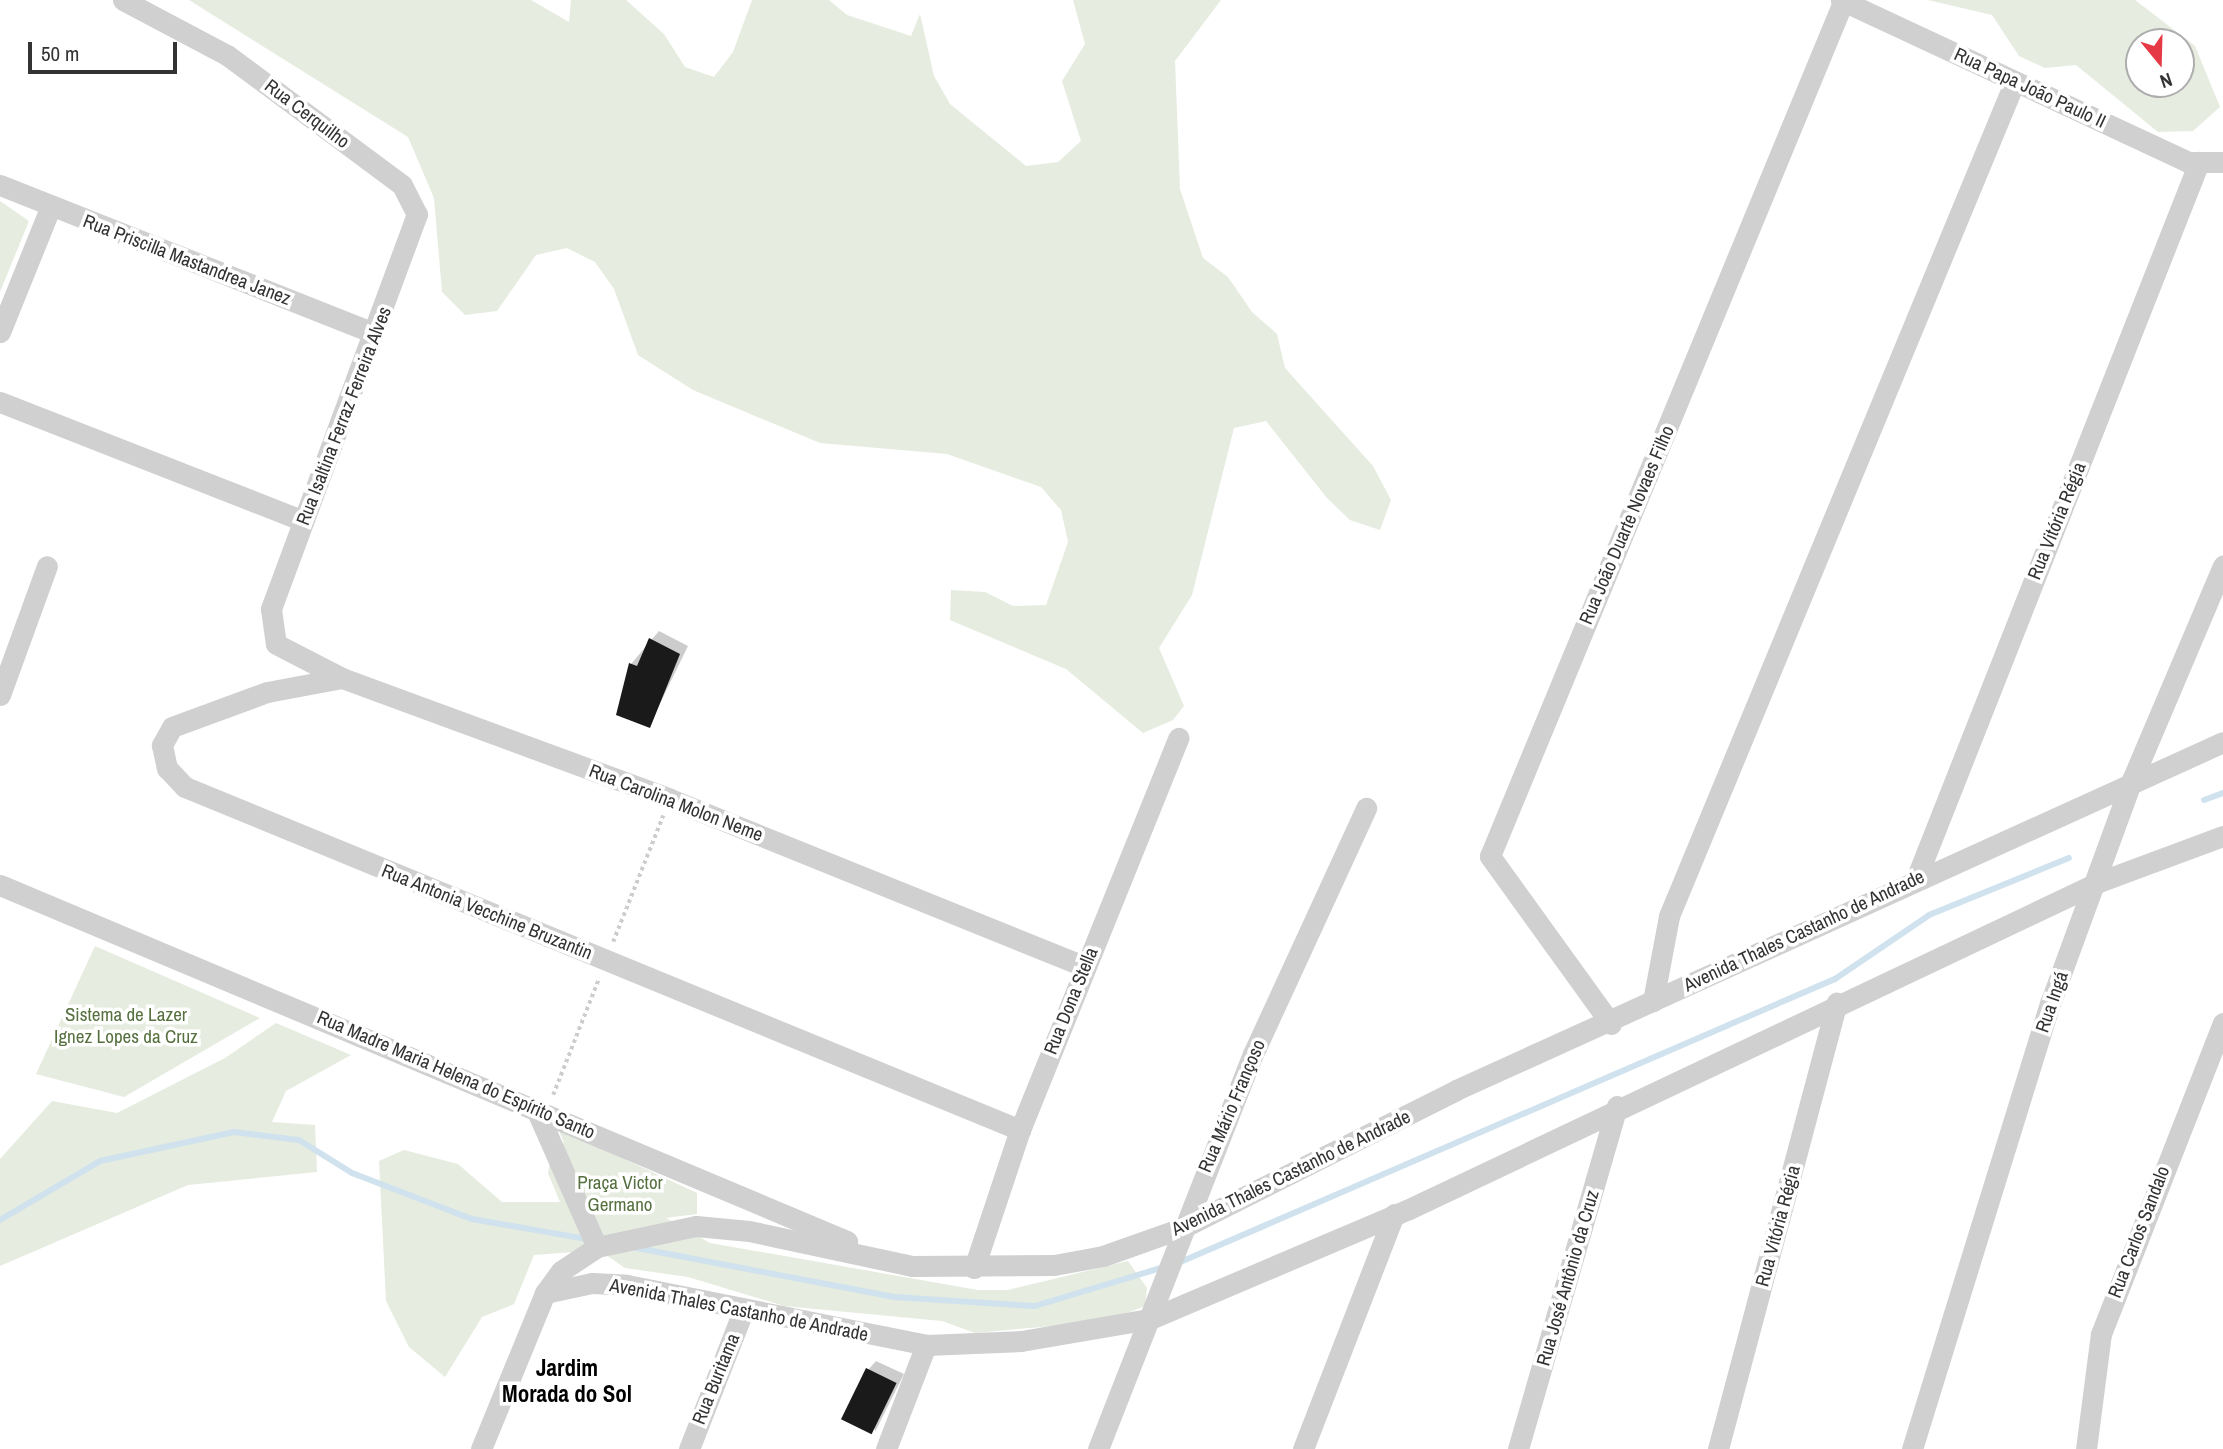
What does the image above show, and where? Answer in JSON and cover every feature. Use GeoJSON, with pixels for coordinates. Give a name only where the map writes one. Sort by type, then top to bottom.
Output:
{"type":"FeatureCollection","features":[{"type":"Feature","properties":{"kind":"street","name":"Rua Cerquilho"},"geometry":{"type":"LineString","coordinates":[[123,0],[227,55],[412,196]]}},
{"type":"Feature","properties":{"kind":"street","name":"Rua Papa João Paulo II"},"geometry":{"type":"LineString","coordinates":[[1842,1],[2014,83],[2199,162],[2223,162]]}},
{"type":"Feature","properties":{"kind":"street","name":"Rua João Duarte Novaes Filho"},"geometry":{"type":"LineString","coordinates":[[1611,1024],[1490,856],[1842,1]]}},
{"type":"Feature","properties":{"kind":"street"},"geometry":{"type":"LineString","coordinates":[[1653,1001],[1669,916],[2014,83]]}},
{"type":"Feature","properties":{"kind":"street","name":"Rua Vitória Régia"},"geometry":{"type":"LineString","coordinates":[[1916,879],[2199,162]]}},
{"type":"Feature","properties":{"kind":"street","name":"Rua Priscilla Mastandrea Janez"},"geometry":{"type":"LineString","coordinates":[[0,186],[374,333]]}},
{"type":"Feature","properties":{"kind":"street","name":"Rua Isaltina Ferraz Ferreira Alves"},"geometry":{"type":"LineString","coordinates":[[271,635],[271,609],[415,230],[412,196]]}},
{"type":"Feature","properties":{"kind":"street"},"geometry":{"type":"LineString","coordinates":[[0,332],[51,206]]}},
{"type":"Feature","properties":{"kind":"street"},"geometry":{"type":"LineString","coordinates":[[0,402],[304,521]]}},
{"type":"Feature","properties":{"kind":"street","name":"Rua Ingá"},"geometry":{"type":"LineString","coordinates":[[1912,1449],[2051,1001],[2099,883],[2132,780],[2223,565]]}},
{"type":"Feature","properties":{"kind":"street"},"geometry":{"type":"LineString","coordinates":[[0,695],[47,566]]}},
{"type":"Feature","properties":{"kind":"street","name":"Rua Carolina Molon Neme"},"geometry":{"type":"LineString","coordinates":[[271,635],[292,656],[342,678],[670,799],[1085,967]]}},
{"type":"Feature","properties":{"kind":"street","name":"Rua Antonia Vecchine Bruzantin"},"geometry":{"type":"LineString","coordinates":[[342,678],[267,692],[172,727],[162,746],[167,768],[185,787],[1020,1130]]}},
{"type":"Feature","properties":{"kind":"street","name":"Rua Dona Stella"},"geometry":{"type":"LineString","coordinates":[[974,1268],[1020,1130],[1178,738]]}},
{"type":"Feature","properties":{"kind":"street","name":"Avenida Thales Castanho de Andrade"},"geometry":{"type":"LineString","coordinates":[[545,1293],[561,1271],[597,1247],[696,1226],[749,1231],[912,1266],[974,1268],[1103,1256],[1182,1228],[1456,1090],[1611,1024],[1653,1001],[1916,879],[2132,780],[2223,742]]}},
{"type":"Feature","properties":{"kind":"street","name":"Rua Mário Françoso"},"geometry":{"type":"LineString","coordinates":[[1098,1449],[1150,1319],[1182,1228],[1366,807]]}},
{"type":"Feature","properties":{"kind":"street","name":"Avenida Thales Castanho de Andrade"},"geometry":{"type":"LineString","coordinates":[[545,1293],[592,1283],[627,1285],[926,1346],[1035,1339],[1150,1319],[1394,1214],[1617,1106],[2099,883],[2223,836]]}},
{"type":"Feature","properties":{"kind":"street","name":"Rua Madre Maria Helena do Espírito Santo"},"geometry":{"type":"LineString","coordinates":[[0,886],[912,1266]]}},
{"type":"Feature","properties":{"kind":"street","name":"Rua Vitória Régia"},"geometry":{"type":"LineString","coordinates":[[1718,1449],[1837,1003]]}},
{"type":"Feature","properties":{"kind":"street","name":"Rua Carlos Sandalo"},"geometry":{"type":"LineString","coordinates":[[2086,1449],[2101,1334],[2223,1023]]}},
{"type":"Feature","properties":{"kind":"street","name":"Rua José Antônio da Cruz"},"geometry":{"type":"LineString","coordinates":[[1524,1447],[1617,1106]]}},
{"type":"Feature","properties":{"kind":"street"},"geometry":{"type":"LineString","coordinates":[[541,1111],[597,1247]]}},
{"type":"Feature","properties":{"kind":"street"},"geometry":{"type":"LineString","coordinates":[[1303,1449],[1394,1214]]}},
{"type":"Feature","properties":{"kind":"street"},"geometry":{"type":"LineString","coordinates":[[481,1449],[545,1293]]}},
{"type":"Feature","properties":{"kind":"street","name":"Rua Buritama"},"geometry":{"type":"LineString","coordinates":[[688,1449],[744,1310]]}},
{"type":"Feature","properties":{"kind":"street"},"geometry":{"type":"LineString","coordinates":[[886,1449],[926,1346]]}},
{"type":"Feature","properties":{"kind":"path"},"geometry":{"type":"LineString","coordinates":[[541,1111],[606,960],[670,799]]}},
{"type":"Feature","properties":{"kind":"green space"},"geometry":{"type":"Polygon","coordinates":[[[189,0],[531,0],[569,22],[571,0],[626,0],[664,34],[685,67],[714,77],[733,52],[752,0],[829,0],[847,15],[911,36],[920,14],[934,76],[950,104],[1026,166],[1058,162],[1081,141],[1062,81],[1085,44],[1073,0],[1221,0],[1175,61],[1180,189],[1203,258],[1228,277],[1252,312],[1277,334],[1285,368],[1373,466],[1391,500],[1380,530],[1350,520],[1327,498],[1266,421],[1234,428],[1192,595],[1159,648],[1184,706],[1173,720],[1143,733],[1066,669],[950,620],[951,590],[985,592],[1013,606],[1046,605],[1068,542],[1061,510],[1041,487],[947,454],[820,443],[693,390],[638,355],[614,289],[595,262],[567,248],[536,255],[497,311],[465,315],[442,292],[434,198],[408,137],[189,0]]]}},
{"type":"Feature","properties":{"kind":"green space"},"geometry":{"type":"Polygon","coordinates":[[[1928,0],[2135,0],[2172,28],[2125,28],[2125,98],[2195,98],[2195,46],[2220,107],[2193,131],[2158,132],[2076,65],[2045,68],[2019,56],[1992,15],[1928,0]]]}},
{"type":"Feature","properties":{"kind":"green space"},"geometry":{"type":"Polygon","coordinates":[[[0,201],[29,221],[0,292],[0,201]]]}},
{"type":"Feature","properties":{"kind":"green space","name":"Sistema de Lazer Ignez Lopes da Cruz"},"geometry":{"type":"Polygon","coordinates":[[[95,946],[260,1018],[124,1097],[36,1074],[95,946]]]}},
{"type":"Feature","properties":{"kind":"green space"},"geometry":{"type":"Polygon","coordinates":[[[276,1023],[351,1055],[286,1091],[272,1122],[315,1125],[317,1172],[188,1185],[0,1266],[0,1159],[52,1101],[117,1113],[225,1058],[276,1023]]]}},
{"type":"Feature","properties":{"kind":"green space","name":"Praça Victor Germano"},"geometry":{"type":"Polygon","coordinates":[[[558,1128],[697,1193],[697,1214],[666,1218],[710,1243],[978,1290],[1008,1290],[1128,1261],[1147,1288],[1145,1306],[1107,1321],[975,1333],[942,1321],[784,1306],[688,1277],[625,1268],[599,1250],[534,1255],[514,1304],[482,1317],[445,1377],[409,1347],[386,1301],[379,1161],[404,1150],[458,1164],[502,1202],[560,1202],[548,1173],[554,1141],[564,1143],[558,1128]]]}},
{"type":"Feature","properties":{"kind":"building"},"geometry":{"type":"Polygon","coordinates":[[[649,638],[680,654],[650,728],[616,715],[629,663],[637,666],[649,638]]]}},
{"type":"Feature","properties":{"kind":"building"},"geometry":{"type":"Polygon","coordinates":[[[866,1368],[897,1383],[872,1434],[841,1419],[866,1368]]]}},
{"type":"Feature","properties":{"kind":"waterway"},"geometry":{"type":"LineString","coordinates":[[2204,800],[2223,793]]}},
{"type":"Feature","properties":{"kind":"waterway"},"geometry":{"type":"LineString","coordinates":[[1178,1263],[1835,979],[1929,915],[2069,858]]}},
{"type":"Feature","properties":{"kind":"waterway"},"geometry":{"type":"LineString","coordinates":[[0,1220],[100,1161],[234,1132],[299,1140],[352,1173],[472,1219],[587,1239]]}},
{"type":"Feature","properties":{"kind":"waterway"},"geometry":{"type":"LineString","coordinates":[[632,1247],[894,1297],[1035,1306],[1164,1267]]}},
{"type":"Feature","properties":{"kind":"district","name":"Jardim Morada do Sol"},"geometry":{"type":"Point","coordinates":[567,1381]}}]}
